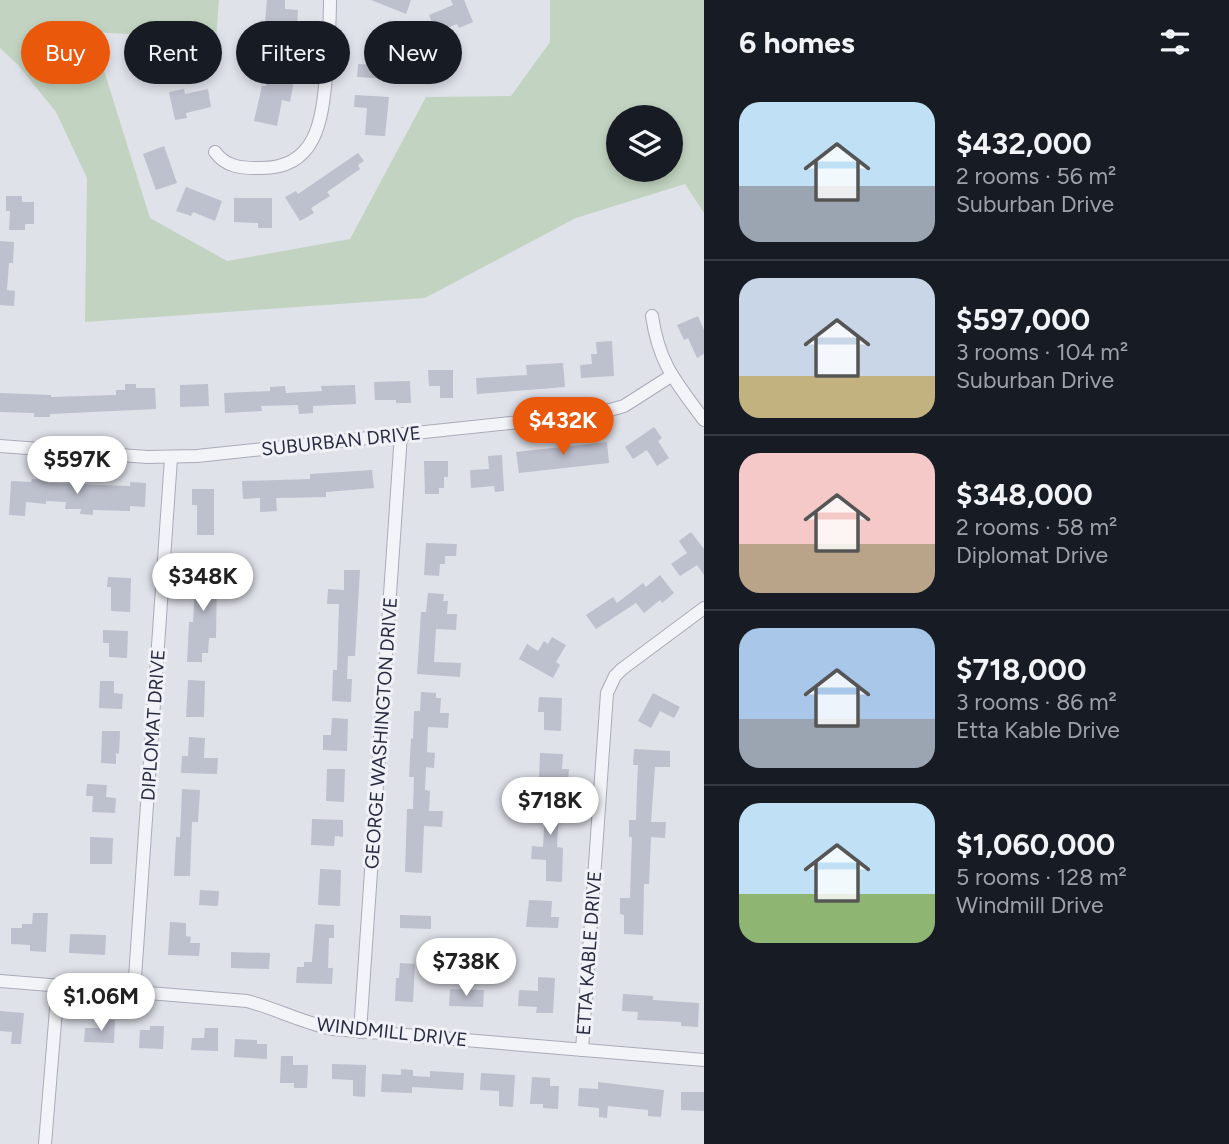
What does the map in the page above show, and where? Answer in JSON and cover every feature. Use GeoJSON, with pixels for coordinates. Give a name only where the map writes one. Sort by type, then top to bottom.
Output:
{"type":"FeatureCollection","features":[{"type":"Feature","properties":{"kind":"street"},"geometry":{"type":"LineString","coordinates":[[215,152],[222,160],[232,165],[261,168],[288,162],[310,145],[323,115],[330,0]]}},
{"type":"Feature","properties":{"kind":"street"},"geometry":{"type":"LineString","coordinates":[[652,316],[657,346],[671,376],[704,420]]}},
{"type":"Feature","properties":{"kind":"street","name":"SUBURBAN DRIVE"},"geometry":{"type":"LineString","coordinates":[[0,446],[171,457],[401,434],[605,412],[624,406],[671,376]]}},
{"type":"Feature","properties":{"kind":"street","name":"GEORGE WASHINGTON DRIVE"},"geometry":{"type":"LineString","coordinates":[[360,1031],[401,434]]}},
{"type":"Feature","properties":{"kind":"street","name":"DIPLOMAT DRIVE"},"geometry":{"type":"LineString","coordinates":[[134,992],[171,457]]}},
{"type":"Feature","properties":{"kind":"street","name":"ETTA KABLE DRIVE"},"geometry":{"type":"LineString","coordinates":[[582,1050],[607,693],[615,676],[622,669],[704,607]]}},
{"type":"Feature","properties":{"kind":"street","name":"WINDMILL DRIVE"},"geometry":{"type":"LineString","coordinates":[[0,981],[247,1001],[314,1025],[360,1031],[704,1059]]}},
{"type":"Feature","properties":{"kind":"street"},"geometry":{"type":"LineString","coordinates":[[45,1144],[58,985]]}},
{"type":"Feature","properties":{"kind":"green space"},"geometry":{"type":"Polygon","coordinates":[[[0,0],[219,0],[217,21],[124,21],[124,34],[110,33],[110,21],[21,21],[21,69],[0,48],[0,0]]]}},
{"type":"Feature","properties":{"kind":"green space"},"geometry":{"type":"Polygon","coordinates":[[[550,0],[704,0],[704,213],[685,184],[576,218],[425,298],[85,322],[87,178],[56,112],[33,84],[108,84],[150,218],[227,261],[350,239],[426,97],[511,96],[550,42],[550,0]]]}},
{"type":"Feature","properties":{"kind":"building"},"geometry":{"type":"Polygon","coordinates":[[[267,0],[285,0],[285,9],[298,10],[297,21],[265,21],[267,0]]]}},
{"type":"Feature","properties":{"kind":"building"},"geometry":{"type":"Polygon","coordinates":[[[371,0],[411,0],[406,14],[371,0]]]}},
{"type":"Feature","properties":{"kind":"building"},"geometry":{"type":"Polygon","coordinates":[[[451,0],[464,0],[473,22],[462,27],[462,21],[431,21],[429,15],[453,5],[451,0]]]}},
{"type":"Feature","properties":{"kind":"building"},"geometry":{"type":"Polygon","coordinates":[[[358,64],[364,64],[364,77],[357,77],[358,64]]]}},
{"type":"Feature","properties":{"kind":"building"},"geometry":{"type":"Polygon","coordinates":[[[293,84],[290,102],[282,100],[277,126],[254,121],[262,86],[293,84]]]}},
{"type":"Feature","properties":{"kind":"building"},"geometry":{"type":"Polygon","coordinates":[[[184,89],[185,94],[208,89],[211,107],[186,113],[187,118],[175,120],[169,92],[184,89]]]}},
{"type":"Feature","properties":{"kind":"building"},"geometry":{"type":"Polygon","coordinates":[[[355,95],[389,97],[385,136],[365,135],[367,108],[354,107],[355,95]]]}},
{"type":"Feature","properties":{"kind":"building"},"geometry":{"type":"Polygon","coordinates":[[[164,146],[177,183],[156,190],[143,154],[164,146]]]}},
{"type":"Feature","properties":{"kind":"building"},"geometry":{"type":"Polygon","coordinates":[[[358,153],[364,161],[358,165],[360,169],[327,192],[330,196],[311,208],[314,213],[300,221],[285,197],[296,191],[298,194],[358,153]]]}},
{"type":"Feature","properties":{"kind":"building"},"geometry":{"type":"Polygon","coordinates":[[[186,187],[222,201],[215,221],[193,212],[191,216],[176,211],[186,187]]]}},
{"type":"Feature","properties":{"kind":"building"},"geometry":{"type":"Polygon","coordinates":[[[6,196],[22,196],[22,202],[34,202],[34,224],[25,224],[25,230],[9,230],[10,211],[6,211],[6,196]]]}},
{"type":"Feature","properties":{"kind":"building"},"geometry":{"type":"Polygon","coordinates":[[[234,198],[272,198],[272,228],[258,228],[258,223],[234,222],[234,198]]]}},
{"type":"Feature","properties":{"kind":"building"},"geometry":{"type":"Polygon","coordinates":[[[0,241],[14,242],[7,290],[15,291],[14,306],[0,305],[0,241]]]}},
{"type":"Feature","properties":{"kind":"building"},"geometry":{"type":"Polygon","coordinates":[[[698,316],[704,330],[704,354],[697,358],[688,338],[684,340],[677,325],[698,316]]]}},
{"type":"Feature","properties":{"kind":"building"},"geometry":{"type":"Polygon","coordinates":[[[612,341],[614,376],[581,378],[580,365],[592,364],[591,354],[597,354],[596,342],[612,341]]]}},
{"type":"Feature","properties":{"kind":"building"},"geometry":{"type":"Polygon","coordinates":[[[563,363],[565,387],[477,394],[476,378],[527,375],[526,365],[563,363]]]}},
{"type":"Feature","properties":{"kind":"building"},"geometry":{"type":"Polygon","coordinates":[[[428,370],[453,370],[453,398],[440,398],[440,386],[429,386],[428,370]]]}},
{"type":"Feature","properties":{"kind":"building"},"geometry":{"type":"Polygon","coordinates":[[[410,381],[411,403],[375,400],[374,382],[410,381]]]}},
{"type":"Feature","properties":{"kind":"building"},"geometry":{"type":"Polygon","coordinates":[[[125,384],[136,384],[136,388],[155,388],[156,409],[50,414],[50,417],[34,417],[34,413],[0,412],[0,393],[51,397],[116,395],[116,390],[125,390],[125,384]]]}},
{"type":"Feature","properties":{"kind":"building"},"geometry":{"type":"Polygon","coordinates":[[[208,384],[209,406],[180,407],[180,385],[208,384]]]}},
{"type":"Feature","properties":{"kind":"building"},"geometry":{"type":"Polygon","coordinates":[[[355,385],[356,404],[313,406],[313,413],[299,414],[298,405],[261,406],[262,411],[225,413],[224,393],[270,391],[270,387],[285,386],[286,393],[322,391],[321,386],[355,385]]]}},
{"type":"Feature","properties":{"kind":"building"},"geometry":{"type":"Polygon","coordinates":[[[654,427],[662,438],[658,441],[669,458],[657,466],[647,450],[633,459],[625,447],[654,427]]]}},
{"type":"Feature","properties":{"kind":"building"},"geometry":{"type":"Polygon","coordinates":[[[607,442],[609,463],[519,473],[516,452],[607,442]]]}},
{"type":"Feature","properties":{"kind":"building"},"geometry":{"type":"Polygon","coordinates":[[[502,455],[504,491],[495,492],[494,486],[471,488],[470,470],[489,469],[488,456],[502,455]]]}},
{"type":"Feature","properties":{"kind":"building"},"geometry":{"type":"Polygon","coordinates":[[[424,461],[448,461],[448,477],[444,477],[444,488],[439,488],[439,494],[425,494],[424,461]]]}},
{"type":"Feature","properties":{"kind":"building"},"geometry":{"type":"Polygon","coordinates":[[[372,470],[374,488],[326,492],[326,497],[276,498],[277,511],[260,512],[260,498],[243,499],[242,481],[310,479],[310,474],[372,470]]]}},
{"type":"Feature","properties":{"kind":"building"},"geometry":{"type":"Polygon","coordinates":[[[32,479],[48,480],[48,483],[100,485],[130,486],[130,482],[146,483],[145,507],[130,506],[130,511],[93,510],[93,515],[80,514],[81,509],[65,509],[66,502],[26,502],[25,516],[9,515],[11,481],[31,482],[32,479]]]}},
{"type":"Feature","properties":{"kind":"building"},"geometry":{"type":"Polygon","coordinates":[[[192,489],[214,489],[214,535],[197,535],[197,505],[192,505],[192,489]]]}},
{"type":"Feature","properties":{"kind":"building"},"geometry":{"type":"Polygon","coordinates":[[[691,532],[704,549],[704,575],[697,565],[680,576],[671,564],[687,553],[679,541],[691,532]]]}},
{"type":"Feature","properties":{"kind":"building"},"geometry":{"type":"Polygon","coordinates":[[[426,543],[457,544],[456,556],[445,556],[445,564],[440,564],[439,576],[424,575],[426,543]]]}},
{"type":"Feature","properties":{"kind":"building"},"geometry":{"type":"Polygon","coordinates":[[[196,567],[223,570],[223,579],[217,579],[216,638],[209,638],[208,653],[202,653],[202,662],[187,662],[189,622],[193,622],[196,567]]]}},
{"type":"Feature","properties":{"kind":"building"},"geometry":{"type":"Polygon","coordinates":[[[344,570],[360,570],[355,656],[348,656],[347,679],[352,679],[351,702],[332,701],[333,670],[337,670],[339,604],[327,604],[328,589],[344,590],[344,570]]]}},
{"type":"Feature","properties":{"kind":"building"},"geometry":{"type":"Polygon","coordinates":[[[660,575],[674,593],[644,613],[636,603],[596,629],[586,615],[613,597],[617,603],[643,583],[646,587],[660,575]]]}},
{"type":"Feature","properties":{"kind":"building"},"geometry":{"type":"Polygon","coordinates":[[[108,577],[131,578],[130,612],[111,611],[111,587],[107,587],[108,577]]]}},
{"type":"Feature","properties":{"kind":"building"},"geometry":{"type":"Polygon","coordinates":[[[428,593],[444,594],[443,601],[448,601],[447,614],[457,614],[456,630],[436,629],[434,662],[461,663],[460,677],[417,674],[421,612],[426,612],[428,593]]]}},
{"type":"Feature","properties":{"kind":"building"},"geometry":{"type":"Polygon","coordinates":[[[103,630],[128,631],[127,658],[109,657],[109,643],[103,643],[103,630]]]}},
{"type":"Feature","properties":{"kind":"building"},"geometry":{"type":"Polygon","coordinates":[[[552,637],[566,645],[556,662],[560,665],[553,678],[519,659],[527,644],[538,651],[544,641],[548,644],[552,637]]]}},
{"type":"Feature","properties":{"kind":"building"},"geometry":{"type":"Polygon","coordinates":[[[188,680],[205,681],[204,717],[186,717],[188,680]]]}},
{"type":"Feature","properties":{"kind":"building"},"geometry":{"type":"Polygon","coordinates":[[[100,681],[114,681],[114,693],[123,694],[122,709],[99,708],[100,681]]]}},
{"type":"Feature","properties":{"kind":"building"},"geometry":{"type":"Polygon","coordinates":[[[421,692],[436,693],[436,698],[441,698],[440,713],[449,713],[448,728],[428,727],[427,752],[435,753],[434,768],[426,767],[425,790],[430,791],[429,811],[443,811],[442,827],[424,826],[422,873],[405,872],[407,809],[413,809],[414,777],[409,777],[411,738],[413,739],[414,711],[420,711],[421,692]]]}},
{"type":"Feature","properties":{"kind":"building"},"geometry":{"type":"Polygon","coordinates":[[[653,693],[680,707],[674,718],[660,711],[651,728],[638,721],[653,693]]]}},
{"type":"Feature","properties":{"kind":"building"},"geometry":{"type":"Polygon","coordinates":[[[539,697],[562,698],[561,731],[544,730],[544,712],[538,712],[539,697]]]}},
{"type":"Feature","properties":{"kind":"building"},"geometry":{"type":"Polygon","coordinates":[[[332,718],[348,719],[347,751],[323,750],[323,735],[331,735],[332,718]]]}},
{"type":"Feature","properties":{"kind":"building"},"geometry":{"type":"Polygon","coordinates":[[[102,731],[120,731],[116,764],[101,763],[102,731]]]}},
{"type":"Feature","properties":{"kind":"building"},"geometry":{"type":"Polygon","coordinates":[[[189,737],[205,738],[204,758],[218,758],[217,774],[181,773],[182,756],[188,756],[189,737]]]}},
{"type":"Feature","properties":{"kind":"building"},"geometry":{"type":"Polygon","coordinates":[[[634,749],[670,751],[670,767],[655,767],[651,822],[666,822],[665,838],[651,837],[649,884],[644,884],[643,935],[624,934],[624,915],[620,914],[620,898],[630,898],[632,837],[629,837],[629,820],[636,820],[638,765],[633,765],[634,749]]]}},
{"type":"Feature","properties":{"kind":"building"},"geometry":{"type":"Polygon","coordinates":[[[540,753],[563,754],[562,769],[569,769],[568,781],[539,779],[540,753]]]}},
{"type":"Feature","properties":{"kind":"building"},"geometry":{"type":"Polygon","coordinates":[[[327,769],[345,769],[344,802],[326,801],[327,769]]]}},
{"type":"Feature","properties":{"kind":"building"},"geometry":{"type":"Polygon","coordinates":[[[87,784],[107,785],[106,797],[116,798],[115,813],[92,812],[93,796],[86,796],[87,784]]]}},
{"type":"Feature","properties":{"kind":"building"},"geometry":{"type":"Polygon","coordinates":[[[182,789],[200,790],[198,822],[192,822],[190,876],[174,876],[176,837],[180,837],[182,789]]]}},
{"type":"Feature","properties":{"kind":"building"},"geometry":{"type":"Polygon","coordinates":[[[532,797],[566,799],[565,813],[559,813],[557,847],[563,848],[562,882],[546,881],[546,860],[531,859],[532,846],[543,847],[545,812],[532,811],[532,797]]]}},
{"type":"Feature","properties":{"kind":"building"},"geometry":{"type":"Polygon","coordinates":[[[312,819],[343,820],[343,837],[335,836],[334,846],[311,845],[312,819]]]}},
{"type":"Feature","properties":{"kind":"building"},"geometry":{"type":"Polygon","coordinates":[[[90,837],[113,838],[112,864],[90,864],[90,837]]]}},
{"type":"Feature","properties":{"kind":"building"},"geometry":{"type":"Polygon","coordinates":[[[320,869],[341,870],[340,906],[318,905],[320,869]]]}},
{"type":"Feature","properties":{"kind":"building"},"geometry":{"type":"Polygon","coordinates":[[[200,890],[219,891],[218,906],[199,905],[200,890]]]}},
{"type":"Feature","properties":{"kind":"building"},"geometry":{"type":"Polygon","coordinates":[[[529,900],[552,901],[551,917],[559,917],[558,928],[526,927],[529,900]]]}},
{"type":"Feature","properties":{"kind":"building"},"geometry":{"type":"Polygon","coordinates":[[[33,913],[48,913],[46,952],[30,951],[30,945],[11,944],[11,928],[32,924],[33,913]]]}},
{"type":"Feature","properties":{"kind":"building"},"geometry":{"type":"Polygon","coordinates":[[[400,915],[431,916],[431,929],[400,928],[400,915]]]}},
{"type":"Feature","properties":{"kind":"building"},"geometry":{"type":"Polygon","coordinates":[[[170,922],[186,923],[186,936],[191,937],[190,943],[200,943],[199,956],[168,955],[170,922]]]}},
{"type":"Feature","properties":{"kind":"building"},"geometry":{"type":"Polygon","coordinates":[[[315,924],[334,925],[334,938],[329,938],[328,968],[333,968],[332,984],[296,983],[297,967],[304,967],[304,962],[312,962],[315,924]]]}},
{"type":"Feature","properties":{"kind":"building"},"geometry":{"type":"Polygon","coordinates":[[[70,934],[106,935],[105,955],[69,953],[70,934]]]}},
{"type":"Feature","properties":{"kind":"building"},"geometry":{"type":"Polygon","coordinates":[[[231,952],[270,953],[269,969],[231,968],[231,952]]]}},
{"type":"Feature","properties":{"kind":"building"},"geometry":{"type":"Polygon","coordinates":[[[400,963],[415,964],[413,1002],[395,1001],[400,963]]]}},
{"type":"Feature","properties":{"kind":"building"},"geometry":{"type":"Polygon","coordinates":[[[538,977],[555,978],[553,1013],[536,1013],[537,1007],[518,1006],[519,990],[538,991],[538,977]]]}},
{"type":"Feature","properties":{"kind":"building"},"geometry":{"type":"Polygon","coordinates":[[[450,989],[484,990],[483,1007],[449,1006],[450,989]]]}},
{"type":"Feature","properties":{"kind":"building"},"geometry":{"type":"Polygon","coordinates":[[[623,994],[653,996],[653,1000],[699,1003],[698,1027],[681,1026],[681,1022],[637,1020],[638,1012],[622,1011],[623,994]]]}},
{"type":"Feature","properties":{"kind":"building"},"geometry":{"type":"Polygon","coordinates":[[[0,1011],[24,1013],[21,1044],[11,1044],[12,1032],[0,1031],[0,1011]]]}},
{"type":"Feature","properties":{"kind":"building"},"geometry":{"type":"Polygon","coordinates":[[[100,1019],[115,1020],[114,1043],[84,1042],[85,1028],[100,1028],[100,1019]]]}},
{"type":"Feature","properties":{"kind":"building"},"geometry":{"type":"Polygon","coordinates":[[[150,1026],[164,1026],[163,1049],[139,1048],[140,1030],[150,1030],[150,1026]]]}},
{"type":"Feature","properties":{"kind":"building"},"geometry":{"type":"Polygon","coordinates":[[[205,1028],[218,1028],[218,1051],[191,1050],[192,1038],[204,1038],[205,1028]]]}},
{"type":"Feature","properties":{"kind":"building"},"geometry":{"type":"Polygon","coordinates":[[[235,1039],[257,1040],[257,1044],[267,1044],[267,1059],[234,1057],[235,1039]]]}},
{"type":"Feature","properties":{"kind":"building"},"geometry":{"type":"Polygon","coordinates":[[[281,1056],[293,1056],[293,1065],[308,1065],[307,1088],[294,1088],[294,1083],[280,1083],[281,1056]]]}},
{"type":"Feature","properties":{"kind":"building"},"geometry":{"type":"Polygon","coordinates":[[[332,1064],[366,1065],[365,1097],[353,1096],[353,1080],[332,1079],[332,1064]]]}},
{"type":"Feature","properties":{"kind":"building"},"geometry":{"type":"Polygon","coordinates":[[[401,1069],[413,1070],[413,1076],[430,1077],[430,1071],[464,1073],[463,1090],[412,1087],[412,1093],[381,1092],[382,1074],[401,1075],[401,1069]]]}},
{"type":"Feature","properties":{"kind":"building"},"geometry":{"type":"Polygon","coordinates":[[[481,1073],[515,1075],[513,1107],[499,1106],[499,1091],[480,1090],[481,1073]]]}},
{"type":"Feature","properties":{"kind":"building"},"geometry":{"type":"Polygon","coordinates":[[[532,1077],[550,1078],[550,1086],[559,1086],[558,1109],[543,1108],[543,1104],[530,1104],[532,1077]]]}},
{"type":"Feature","properties":{"kind":"building"},"geometry":{"type":"Polygon","coordinates":[[[598,1082],[664,1090],[661,1117],[648,1116],[648,1110],[608,1106],[607,1118],[599,1117],[599,1108],[578,1106],[579,1088],[598,1089],[598,1082]]]}},
{"type":"Feature","properties":{"kind":"building"},"geometry":{"type":"Polygon","coordinates":[[[681,1092],[704,1092],[704,1111],[681,1110],[681,1092]]]}}]}
